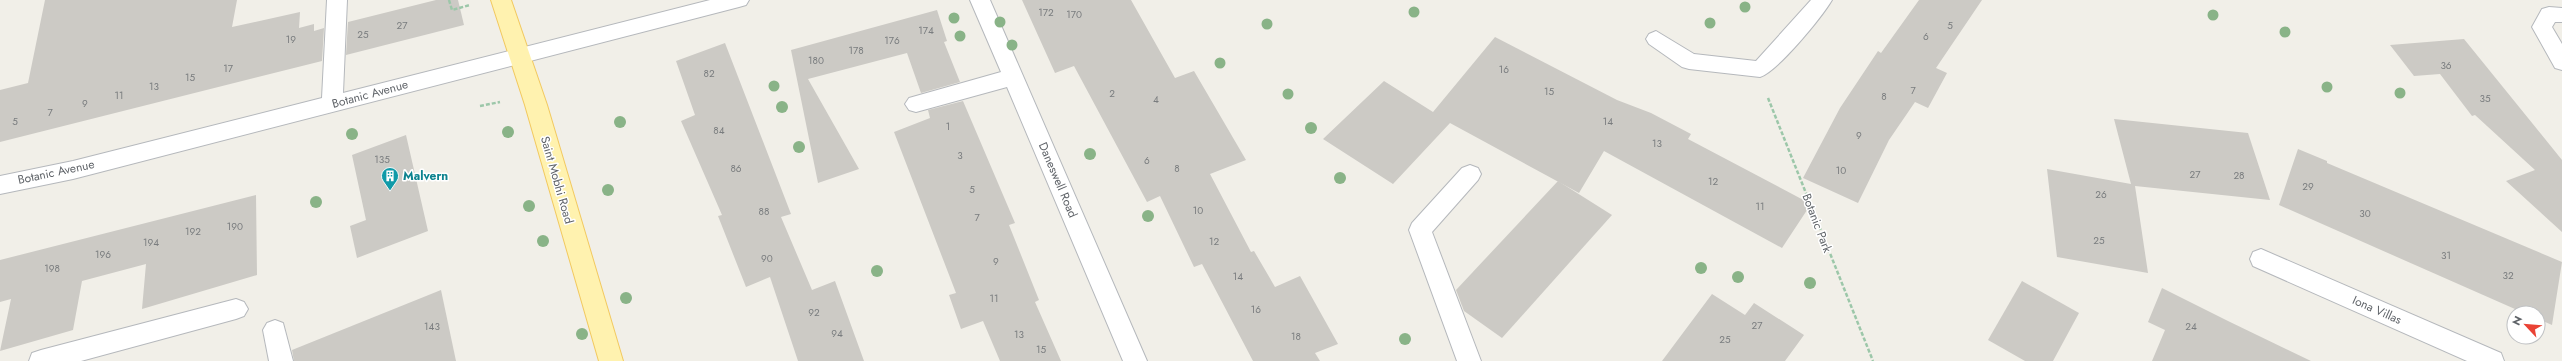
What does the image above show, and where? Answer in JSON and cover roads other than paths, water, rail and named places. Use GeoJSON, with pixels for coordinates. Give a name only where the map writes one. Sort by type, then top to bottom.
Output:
{"type":"FeatureCollection","features":[{"type":"Feature","properties":{"kind":"main road","name":"Saint Mobhi Road"},"geometry":{"type":"LineString","coordinates":[[501,0],[518,55],[536,105],[609,360]]}},
{"type":"Feature","properties":{"kind":"street"},"geometry":{"type":"LineString","coordinates":[[332,104],[337,0]]}},
{"type":"Feature","properties":{"kind":"street","name":"Botanic Avenue"},"geometry":{"type":"LineString","coordinates":[[0,184],[73,170],[518,55],[739,0]]}},
{"type":"Feature","properties":{"kind":"street","name":"Daneswell Road"},"geometry":{"type":"LineString","coordinates":[[980,0],[1136,361]]}},
{"type":"Feature","properties":{"kind":"street"},"geometry":{"type":"LineString","coordinates":[[1656,39],[1689,61],[1760,69],[1783,46],[1822,0]]}},
{"type":"Feature","properties":{"kind":"street"},"geometry":{"type":"LineString","coordinates":[[2562,15],[2549,14],[2542,26],[2556,55],[2562,62]]}},
{"type":"Feature","properties":{"kind":"street"},"geometry":{"type":"LineString","coordinates":[[916,104],[1013,77]]}},
{"type":"Feature","properties":{"kind":"street"},"geometry":{"type":"LineString","coordinates":[[1469,361],[1420,230],[1470,174]]}},
{"type":"Feature","properties":{"kind":"street","name":"Iona Villas"},"geometry":{"type":"LineString","coordinates":[[2261,259],[2492,361]]}},
{"type":"Feature","properties":{"kind":"street"},"geometry":{"type":"LineString","coordinates":[[41,361],[236,309]]}},
{"type":"Feature","properties":{"kind":"street"},"geometry":{"type":"LineString","coordinates":[[275,330],[281,361]]}},
{"type":"Feature","properties":{"kind":"place","name":"Malvern"},"geometry":{"type":"Point","coordinates":[390,191]}}]}
